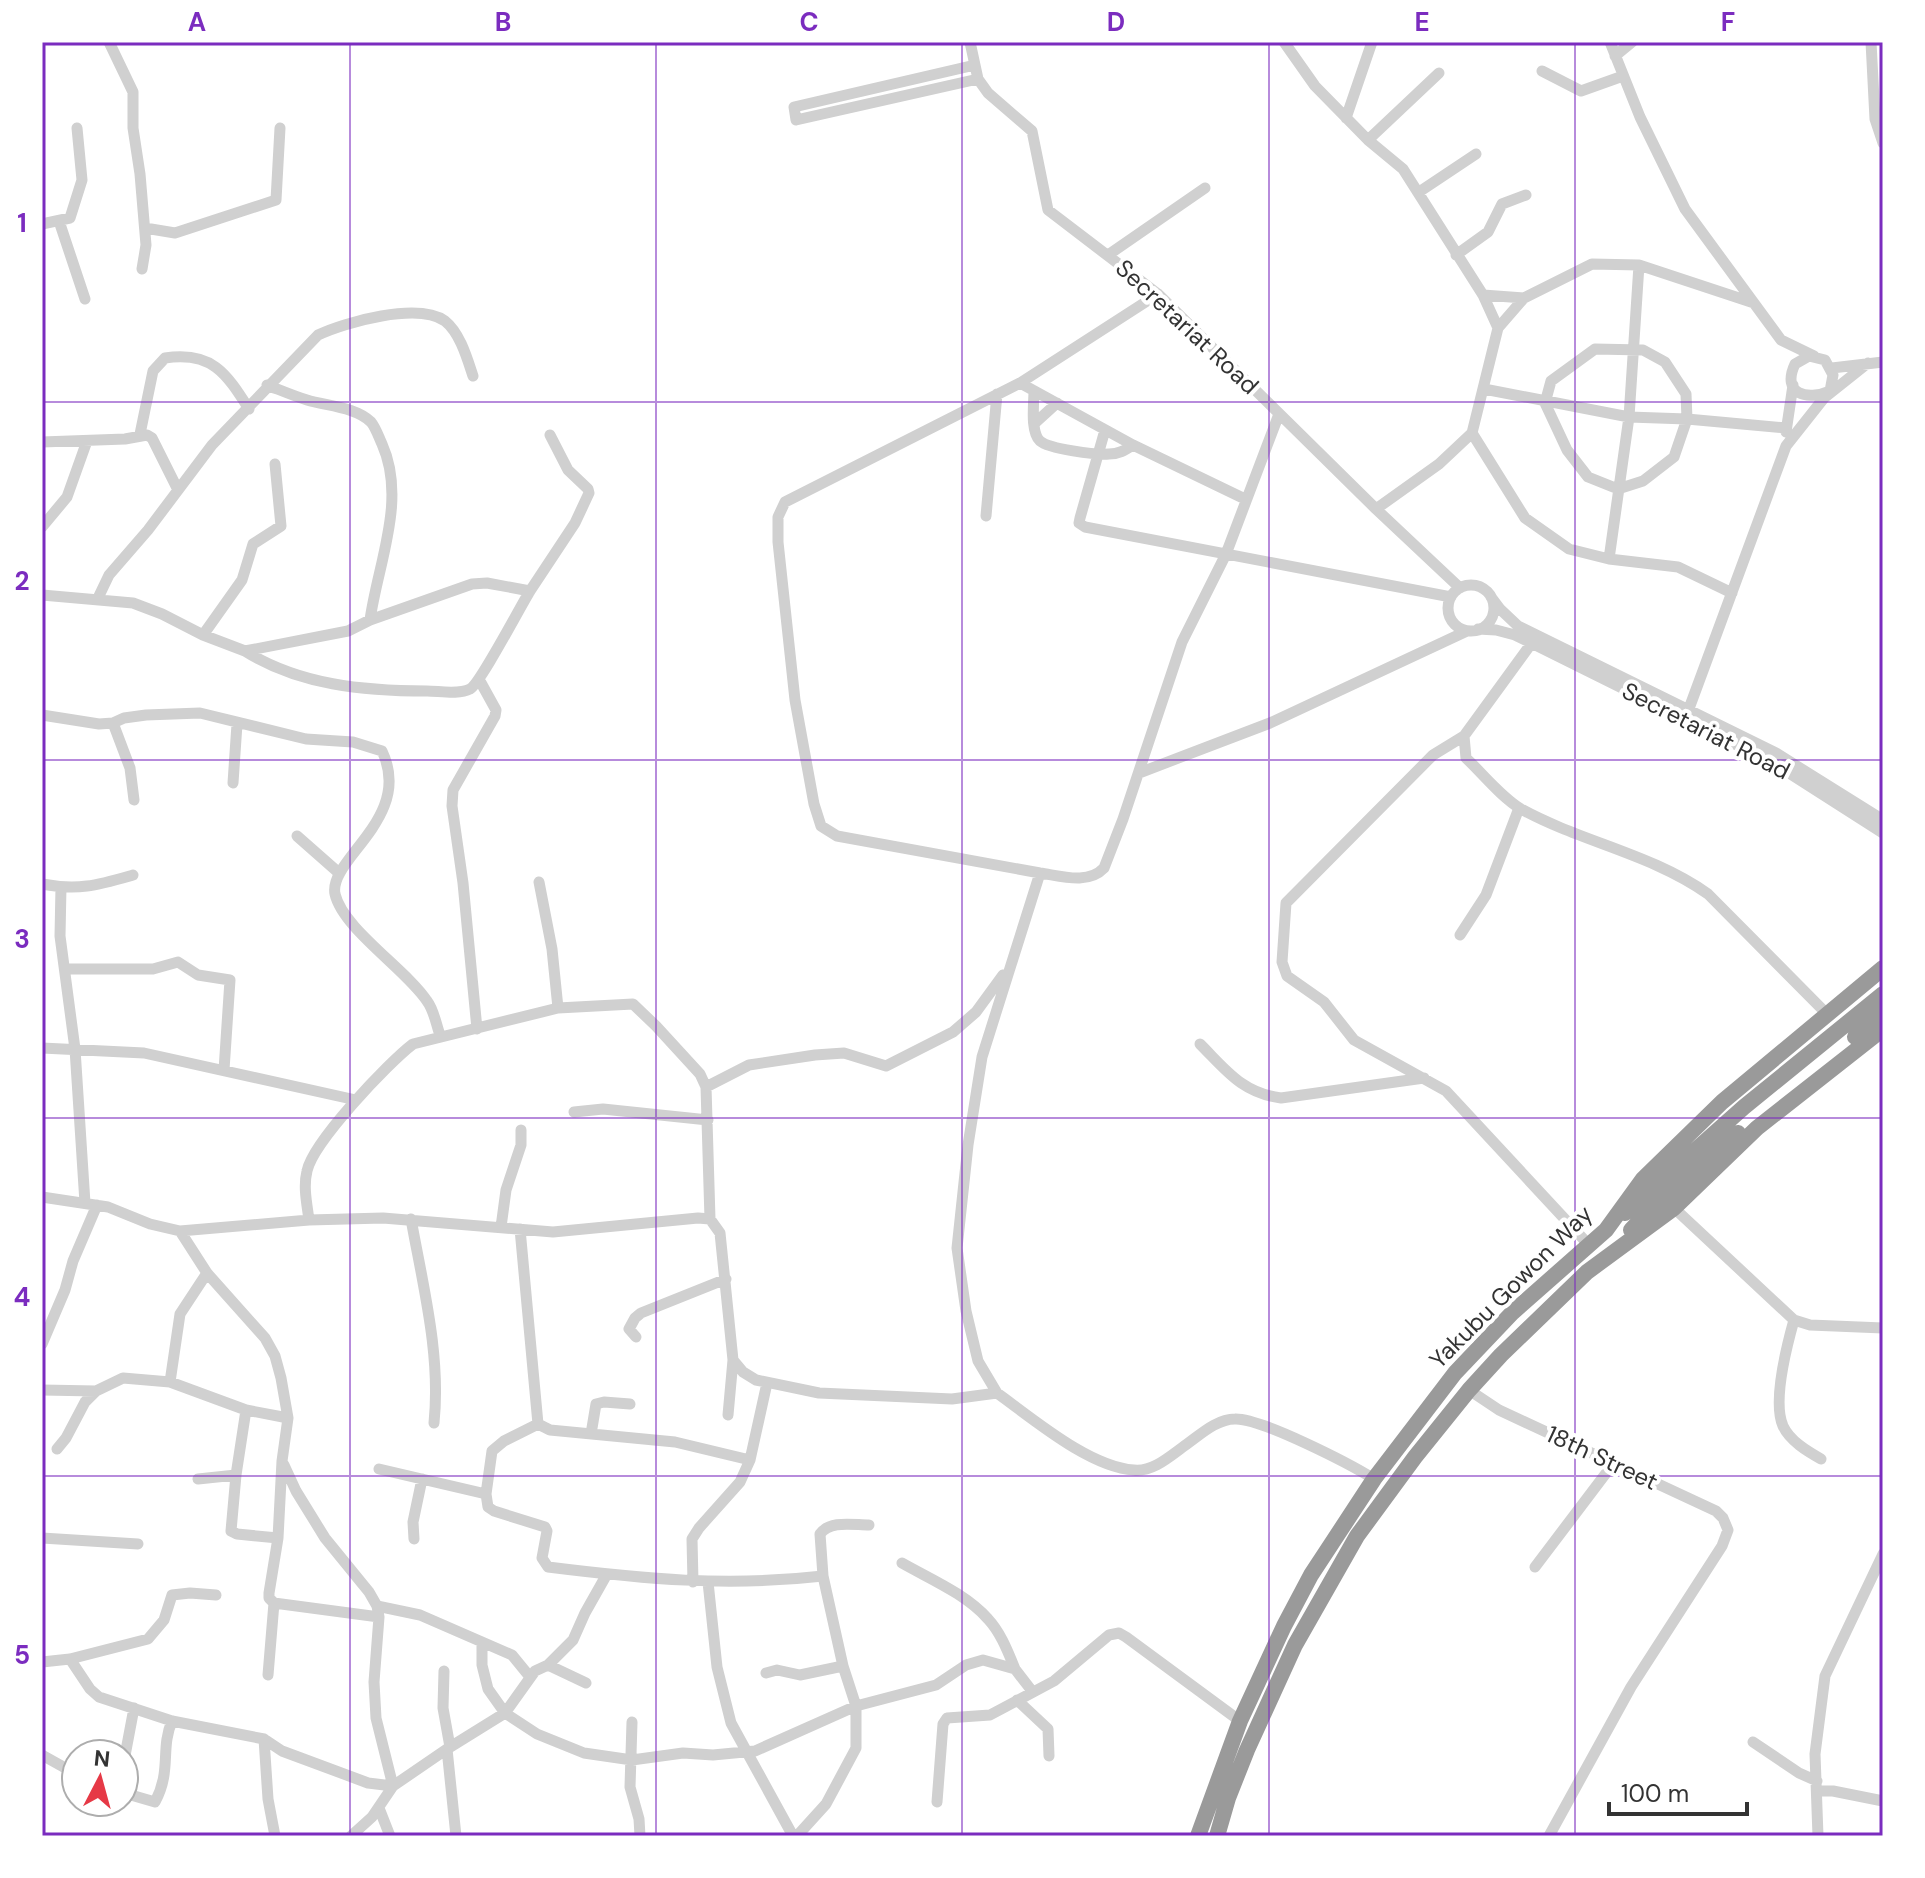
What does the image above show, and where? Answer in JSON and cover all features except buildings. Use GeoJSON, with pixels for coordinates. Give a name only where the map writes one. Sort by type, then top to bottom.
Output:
{"type":"FeatureCollection","features":[{"type":"Feature","properties":{"kind":"highway","name":"Yakubu Gowon Way"},"geometry":{"type":"LineString","coordinates":[[1198,1836],[1240,1721],[1311,1575],[1374,1479],[1455,1373],[1512,1313],[1606,1230],[1643,1179],[1722,1102],[1883,968]]}},
{"type":"Feature","properties":{"kind":"highway"},"geometry":{"type":"LineString","coordinates":[[1606,1230],[1744,1107],[1883,994]]}},
{"type":"Feature","properties":{"kind":"highway"},"geometry":{"type":"LineString","coordinates":[[1611,1252],[1650,1210],[1732,1137],[1883,1014]]}},
{"type":"Feature","properties":{"kind":"highway","name":"Yakubu Gowon Way"},"geometry":{"type":"LineString","coordinates":[[1217,1836],[1247,1750],[1295,1645],[1371,1515],[1469,1390],[1545,1312],[1611,1252],[1674,1208],[1778,1110],[1883,1029]]}},
{"type":"Feature","properties":{"kind":"highway"},"geometry":{"type":"LineString","coordinates":[[1711,1173],[1883,1040]]}},
{"type":"Feature","properties":{"kind":"street"},"geometry":{"type":"LineString","coordinates":[[109,42],[133,92],[133,128],[146,245],[142,269]]}},
{"type":"Feature","properties":{"kind":"street"},"geometry":{"type":"LineString","coordinates":[[970,42],[975,65],[978,79],[796,120],[794,107],[975,65]]}},
{"type":"Feature","properties":{"kind":"street"},"geometry":{"type":"LineString","coordinates":[[1284,42],[1315,86],[1368,140],[1403,169],[1483,295],[1498,328]]}},
{"type":"Feature","properties":{"kind":"street"},"geometry":{"type":"LineString","coordinates":[[1346,118],[1372,42]]}},
{"type":"Feature","properties":{"kind":"street"},"geometry":{"type":"LineString","coordinates":[[1610,42],[1685,209],[1781,340],[1795,364]]}},
{"type":"Feature","properties":{"kind":"street"},"geometry":{"type":"LineString","coordinates":[[1615,56],[1632,42]]}},
{"type":"Feature","properties":{"kind":"street"},"geometry":{"type":"LineString","coordinates":[[1871,42],[1875,119],[1883,143]]}},
{"type":"Feature","properties":{"kind":"street"},"geometry":{"type":"LineString","coordinates":[[1542,71],[1581,91],[1623,76]]}},
{"type":"Feature","properties":{"kind":"street"},"geometry":{"type":"LineString","coordinates":[[1368,140],[1439,73]]}},
{"type":"Feature","properties":{"kind":"street","name":"Secretariat Road"},"geometry":{"type":"LineString","coordinates":[[978,79],[988,93],[1032,131],[1048,210],[1158,294],[1376,509],[1455,592]]}},
{"type":"Feature","properties":{"kind":"street"},"geometry":{"type":"LineString","coordinates":[[42,224],[70,218],[82,180],[77,128]]}},
{"type":"Feature","properties":{"kind":"street"},"geometry":{"type":"LineString","coordinates":[[145,228],[175,233],[276,200],[280,128]]}},
{"type":"Feature","properties":{"kind":"street"},"geometry":{"type":"LineString","coordinates":[[1419,192],[1476,154]]}},
{"type":"Feature","properties":{"kind":"street"},"geometry":{"type":"LineString","coordinates":[[1108,255],[1205,188]]}},
{"type":"Feature","properties":{"kind":"street"},"geometry":{"type":"LineString","coordinates":[[1456,255],[1488,232],[1502,204],[1526,195]]}},
{"type":"Feature","properties":{"kind":"street"},"geometry":{"type":"LineString","coordinates":[[59,221],[85,299]]}},
{"type":"Feature","properties":{"kind":"street"},"geometry":{"type":"LineString","coordinates":[[1376,509],[1439,464],[1472,433],[1498,328],[1524,298],[1592,264],[1639,265],[1754,303]]}},
{"type":"Feature","properties":{"kind":"street"},"geometry":{"type":"LineString","coordinates":[[1609,559],[1629,417],[1639,265]]}},
{"type":"Feature","properties":{"kind":"street"},"geometry":{"type":"LineString","coordinates":[[1158,294],[1020,383],[785,502],[778,517],[778,542],[795,700],[814,804],[821,826],[837,836],[1040,873],[1089,878],[1098,874],[1104,868],[1139,773],[1182,642],[1226,554],[1279,414]]}},
{"type":"Feature","properties":{"kind":"street"},"geometry":{"type":"LineString","coordinates":[[1483,295],[1524,298]]}},
{"type":"Feature","properties":{"kind":"street"},"geometry":{"type":"LineString","coordinates":[[98,598],[109,575],[212,445],[318,335],[332,328],[388,315],[429,314],[446,322],[464,349],[473,376]]}},
{"type":"Feature","properties":{"kind":"street"},"geometry":{"type":"LineString","coordinates":[[1781,340],[1825,360],[1832,368],[1830,391]]}},
{"type":"Feature","properties":{"kind":"street"},"geometry":{"type":"LineString","coordinates":[[1595,349],[1632,351],[1643,350],[1665,362],[1686,394],[1687,419],[1674,457],[1643,481],[1618,489],[1588,477],[1567,450],[1545,403],[1551,381],[1595,349]]}},
{"type":"Feature","properties":{"kind":"street"},"geometry":{"type":"LineString","coordinates":[[140,434],[153,371],[165,358],[194,356],[209,361],[228,377],[249,409]]}},
{"type":"Feature","properties":{"kind":"street"},"geometry":{"type":"LineString","coordinates":[[1814,356],[1804,357],[1795,364],[1791,378],[1793,385],[1797,391],[1810,397],[1830,391]]}},
{"type":"Feature","properties":{"kind":"street"},"geometry":{"type":"LineString","coordinates":[[1832,368],[1883,362]]}},
{"type":"Feature","properties":{"kind":"street"},"geometry":{"type":"LineString","coordinates":[[1687,714],[1786,446],[1830,391],[1868,363]]}},
{"type":"Feature","properties":{"kind":"street"},"geometry":{"type":"LineString","coordinates":[[1020,383],[1133,445],[1245,499]]}},
{"type":"Feature","properties":{"kind":"street"},"geometry":{"type":"LineString","coordinates":[[267,385],[356,413],[371,423],[387,455],[391,517],[370,620]]}},
{"type":"Feature","properties":{"kind":"street"},"geometry":{"type":"LineString","coordinates":[[1786,446],[1793,385]]}},
{"type":"Feature","properties":{"kind":"street"},"geometry":{"type":"LineString","coordinates":[[1484,389],[1629,417],[1786,428]]}},
{"type":"Feature","properties":{"kind":"street"},"geometry":{"type":"LineString","coordinates":[[1034,391],[1039,440],[1050,446],[1112,455],[1133,445]]}},
{"type":"Feature","properties":{"kind":"street"},"geometry":{"type":"LineString","coordinates":[[986,516],[997,394]]}},
{"type":"Feature","properties":{"kind":"street"},"geometry":{"type":"LineString","coordinates":[[1035,423],[1057,403]]}},
{"type":"Feature","properties":{"kind":"street"},"geometry":{"type":"LineString","coordinates":[[1105,430],[1080,518],[1079,523],[1085,527],[1455,592]]}},
{"type":"Feature","properties":{"kind":"street"},"geometry":{"type":"LineString","coordinates":[[1472,433],[1525,518],[1569,549],[1609,559],[1678,567],[1732,593]]}},
{"type":"Feature","properties":{"kind":"street"},"geometry":{"type":"LineString","coordinates":[[42,442],[125,439],[140,434],[152,438],[178,490]]}},
{"type":"Feature","properties":{"kind":"street"},"geometry":{"type":"LineString","coordinates":[[42,595],[133,603],[245,651],[268,665],[325,682],[361,689],[470,689],[480,681],[530,591],[575,523],[589,493],[568,470],[550,435]]}},
{"type":"Feature","properties":{"kind":"street"},"geometry":{"type":"LineString","coordinates":[[42,527],[67,497],[87,441]]}},
{"type":"Feature","properties":{"kind":"street"},"geometry":{"type":"LineString","coordinates":[[203,635],[242,580],[253,544],[281,526],[275,464]]}},
{"type":"Feature","properties":{"kind":"street"},"geometry":{"type":"LineString","coordinates":[[245,651],[348,631],[370,620],[472,584],[487,583],[530,591]]}},
{"type":"Feature","properties":{"kind":"street"},"geometry":{"type":"LineString","coordinates":[[1139,773],[1270,723],[1472,630],[1490,621],[1493,614],[1491,597],[1479,587],[1467,585],[1455,592],[1447,607],[1455,625],[1472,630]]}},
{"type":"Feature","properties":{"kind":"street","name":"Secretariat Road"},"geometry":{"type":"LineString","coordinates":[[1491,597],[1518,626],[1687,714],[1802,780],[1883,833]]}},
{"type":"Feature","properties":{"kind":"street","name":"Secretariat Road"},"geometry":{"type":"LineString","coordinates":[[1472,630],[1506,632],[1776,753],[1883,820]]}},
{"type":"Feature","properties":{"kind":"street"},"geometry":{"type":"LineString","coordinates":[[1531,644],[1464,736],[1433,755],[1290,899],[1284,909],[1282,962],[1287,976],[1324,1002],[1354,1040],[1446,1091],[1588,1244]]}},
{"type":"Feature","properties":{"kind":"street"},"geometry":{"type":"LineString","coordinates":[[477,1029],[452,806],[453,790],[495,716],[496,710],[480,681]]}},
{"type":"Feature","properties":{"kind":"street"},"geometry":{"type":"LineString","coordinates":[[42,715],[113,723],[146,715],[200,713],[306,739],[353,742],[382,751],[387,760],[390,786],[387,800],[369,835],[339,873],[335,883],[336,899],[352,922],[424,996],[430,1004],[440,1035]]}},
{"type":"Feature","properties":{"kind":"street"},"geometry":{"type":"LineString","coordinates":[[113,723],[130,768],[134,800]]}},
{"type":"Feature","properties":{"kind":"street"},"geometry":{"type":"LineString","coordinates":[[233,783],[237,724]]}},
{"type":"Feature","properties":{"kind":"street"},"geometry":{"type":"LineString","coordinates":[[1464,736],[1466,758],[1519,808],[1689,881],[1708,894],[1828,1015]]}},
{"type":"Feature","properties":{"kind":"street"},"geometry":{"type":"LineString","coordinates":[[1460,935],[1486,895],[1519,808]]}},
{"type":"Feature","properties":{"kind":"street"},"geometry":{"type":"LineString","coordinates":[[297,836],[339,873]]}},
{"type":"Feature","properties":{"kind":"street"},"geometry":{"type":"LineString","coordinates":[[1040,873],[982,1057],[968,1145],[957,1248],[966,1311],[978,1361],[997,1393],[1068,1444],[1122,1468],[1137,1471],[1156,1465],[1206,1430],[1236,1419],[1263,1426],[1322,1451],[1374,1479]]}},
{"type":"Feature","properties":{"kind":"street"},"geometry":{"type":"LineString","coordinates":[[42,884],[90,888],[133,875]]}},
{"type":"Feature","properties":{"kind":"street"},"geometry":{"type":"LineString","coordinates":[[539,882],[552,949],[558,1008]]}},
{"type":"Feature","properties":{"kind":"street"},"geometry":{"type":"LineString","coordinates":[[42,1344],[65,1290],[91,1204],[60,936],[61,887]]}},
{"type":"Feature","properties":{"kind":"street"},"geometry":{"type":"LineString","coordinates":[[66,969],[141,970],[178,962],[198,975],[230,980],[224,1070]]}},
{"type":"Feature","properties":{"kind":"street"},"geometry":{"type":"LineString","coordinates":[[706,1087],[749,1065],[815,1055],[844,1053],[886,1066],[953,1032],[976,1012],[1009,967]]}},
{"type":"Feature","properties":{"kind":"street"},"geometry":{"type":"LineString","coordinates":[[309,1220],[305,1188],[307,1169],[317,1148],[356,1100],[413,1044],[558,1008],[633,1004],[689,1060],[706,1087],[710,1219],[720,1233],[733,1360],[728,1415]]}},
{"type":"Feature","properties":{"kind":"street"},"geometry":{"type":"LineString","coordinates":[[1200,1044],[1238,1082],[1261,1096],[1281,1098],[1425,1078]]}},
{"type":"Feature","properties":{"kind":"street"},"geometry":{"type":"LineString","coordinates":[[42,1048],[144,1053],[356,1100]]}},
{"type":"Feature","properties":{"kind":"street"},"geometry":{"type":"LineString","coordinates":[[574,1112],[603,1109],[708,1120]]}},
{"type":"Feature","properties":{"kind":"street"},"geometry":{"type":"LineString","coordinates":[[501,1227],[506,1190],[521,1145],[521,1130]]}},
{"type":"Feature","properties":{"kind":"street"},"geometry":{"type":"LineString","coordinates":[[42,1197],[91,1204],[180,1231],[309,1220],[411,1219],[564,1232],[710,1219]]}},
{"type":"Feature","properties":{"kind":"street"},"geometry":{"type":"LineString","coordinates":[[1674,1208],[1794,1320],[1810,1325],[1883,1328]]}},
{"type":"Feature","properties":{"kind":"street"},"geometry":{"type":"LineString","coordinates":[[411,1219],[435,1359],[434,1423]]}},
{"type":"Feature","properties":{"kind":"street"},"geometry":{"type":"LineString","coordinates":[[520,1229],[538,1424]]}},
{"type":"Feature","properties":{"kind":"street"},"geometry":{"type":"LineString","coordinates":[[180,1231],[207,1273],[256,1328],[275,1356],[288,1418],[282,1461],[278,1538],[269,1598],[274,1603],[420,1615],[512,1655],[530,1677]]}},
{"type":"Feature","properties":{"kind":"street"},"geometry":{"type":"LineString","coordinates":[[170,1382],[180,1314],[207,1273]]}},
{"type":"Feature","properties":{"kind":"street"},"geometry":{"type":"LineString","coordinates":[[636,1337],[629,1329],[641,1313],[726,1279]]}},
{"type":"Feature","properties":{"kind":"street"},"geometry":{"type":"LineString","coordinates":[[1794,1320],[1782,1379],[1780,1414],[1791,1437],[1821,1459]]}},
{"type":"Feature","properties":{"kind":"street"},"geometry":{"type":"LineString","coordinates":[[733,1360],[743,1372],[767,1383],[819,1393],[952,1399],[997,1393]]}},
{"type":"Feature","properties":{"kind":"street"},"geometry":{"type":"LineString","coordinates":[[57,1449],[85,1402],[96,1391],[123,1378],[170,1382],[246,1410],[288,1418]]}},
{"type":"Feature","properties":{"kind":"street"},"geometry":{"type":"LineString","coordinates":[[693,1582],[692,1539],[740,1482],[750,1460],[767,1383]]}},
{"type":"Feature","properties":{"kind":"street"},"geometry":{"type":"LineString","coordinates":[[42,1390],[96,1391]]}},
{"type":"Feature","properties":{"kind":"street","name":"18th Street"},"geometry":{"type":"LineString","coordinates":[[1469,1390],[1499,1410],[1716,1511],[1728,1530],[1722,1546],[1631,1687],[1549,1836]]}},
{"type":"Feature","properties":{"kind":"street"},"geometry":{"type":"LineString","coordinates":[[591,1434],[596,1404],[630,1404]]}},
{"type":"Feature","properties":{"kind":"street"},"geometry":{"type":"LineString","coordinates":[[246,1410],[231,1531],[278,1538]]}},
{"type":"Feature","properties":{"kind":"street"},"geometry":{"type":"LineString","coordinates":[[538,1424],[550,1430],[675,1442],[750,1460]]}},
{"type":"Feature","properties":{"kind":"street"},"geometry":{"type":"LineString","coordinates":[[538,1424],[504,1441],[492,1451],[486,1494],[488,1507],[494,1511],[545,1527],[542,1558],[548,1567],[693,1582],[768,1581],[823,1576]]}},
{"type":"Feature","properties":{"kind":"street"},"geometry":{"type":"LineString","coordinates":[[282,1461],[296,1491],[325,1538],[362,1582],[378,1612],[374,1682],[376,1718],[393,1786]]}},
{"type":"Feature","properties":{"kind":"street"},"geometry":{"type":"LineString","coordinates":[[1535,1567],[1613,1464]]}},
{"type":"Feature","properties":{"kind":"street"},"geometry":{"type":"LineString","coordinates":[[379,1469],[486,1494]]}},
{"type":"Feature","properties":{"kind":"street"},"geometry":{"type":"LineString","coordinates":[[198,1479],[236,1475]]}},
{"type":"Feature","properties":{"kind":"street"},"geometry":{"type":"LineString","coordinates":[[414,1539],[413,1522],[422,1479]]}},
{"type":"Feature","properties":{"kind":"street"},"geometry":{"type":"LineString","coordinates":[[708,1582],[718,1675],[731,1723],[795,1836],[826,1804],[856,1748],[856,1706],[843,1666],[823,1576],[820,1534],[829,1525],[869,1525]]}},
{"type":"Feature","properties":{"kind":"street"},"geometry":{"type":"LineString","coordinates":[[42,1538],[138,1544]]}},
{"type":"Feature","properties":{"kind":"street"},"geometry":{"type":"LineString","coordinates":[[1818,1836],[1815,1754],[1825,1676],[1883,1554]]}},
{"type":"Feature","properties":{"kind":"street"},"geometry":{"type":"LineString","coordinates":[[902,1563],[969,1602],[988,1618],[1000,1635],[1015,1669],[1032,1691]]}},
{"type":"Feature","properties":{"kind":"street"},"geometry":{"type":"LineString","coordinates":[[351,1836],[379,1808],[393,1786],[505,1713],[535,1671],[548,1665],[573,1640],[607,1574]]}},
{"type":"Feature","properties":{"kind":"street"},"geometry":{"type":"LineString","coordinates":[[42,1662],[70,1659],[148,1639],[164,1620],[172,1595],[216,1595]]}},
{"type":"Feature","properties":{"kind":"street"},"geometry":{"type":"LineString","coordinates":[[268,1675],[274,1603]]}},
{"type":"Feature","properties":{"kind":"street"},"geometry":{"type":"LineString","coordinates":[[937,1802],[943,1724],[947,1718],[990,1715],[1054,1681],[1109,1635],[1119,1633],[1240,1721]]}},
{"type":"Feature","properties":{"kind":"street"},"geometry":{"type":"LineString","coordinates":[[482,1642],[482,1665],[488,1689],[505,1713],[537,1734],[584,1753],[632,1760],[683,1753],[746,1753],[856,1706],[936,1685],[966,1665],[983,1660],[1015,1669]]}},
{"type":"Feature","properties":{"kind":"street"},"geometry":{"type":"LineString","coordinates":[[70,1659],[99,1697],[172,1721],[264,1739],[282,1751],[310,1762],[368,1783],[393,1786]]}},
{"type":"Feature","properties":{"kind":"street"},"geometry":{"type":"LineString","coordinates":[[548,1665],[586,1683]]}},
{"type":"Feature","properties":{"kind":"street"},"geometry":{"type":"LineString","coordinates":[[766,1673],[777,1670],[800,1675],[843,1666]]}},
{"type":"Feature","properties":{"kind":"street"},"geometry":{"type":"LineString","coordinates":[[444,1671],[448,1778],[456,1836]]}},
{"type":"Feature","properties":{"kind":"street"},"geometry":{"type":"LineString","coordinates":[[1017,1700],[1040,1718],[1048,1729],[1049,1756]]}},
{"type":"Feature","properties":{"kind":"street"},"geometry":{"type":"LineString","coordinates":[[128,1738],[134,1708]]}},
{"type":"Feature","properties":{"kind":"street"},"geometry":{"type":"LineString","coordinates":[[140,1798],[155,1802],[166,1777],[166,1750],[172,1721]]}},
{"type":"Feature","properties":{"kind":"street"},"geometry":{"type":"LineString","coordinates":[[632,1722],[630,1787],[639,1819],[640,1836]]}},
{"type":"Feature","properties":{"kind":"street"},"geometry":{"type":"LineString","coordinates":[[264,1739],[268,1799],[275,1836]]}},
{"type":"Feature","properties":{"kind":"street"},"geometry":{"type":"LineString","coordinates":[[1753,1742],[1817,1786],[1883,1801]]}},
{"type":"Feature","properties":{"kind":"street"},"geometry":{"type":"LineString","coordinates":[[42,1755],[60,1765]]}},
{"type":"Feature","properties":{"kind":"street"},"geometry":{"type":"LineString","coordinates":[[379,1808],[390,1836]]}}]}
